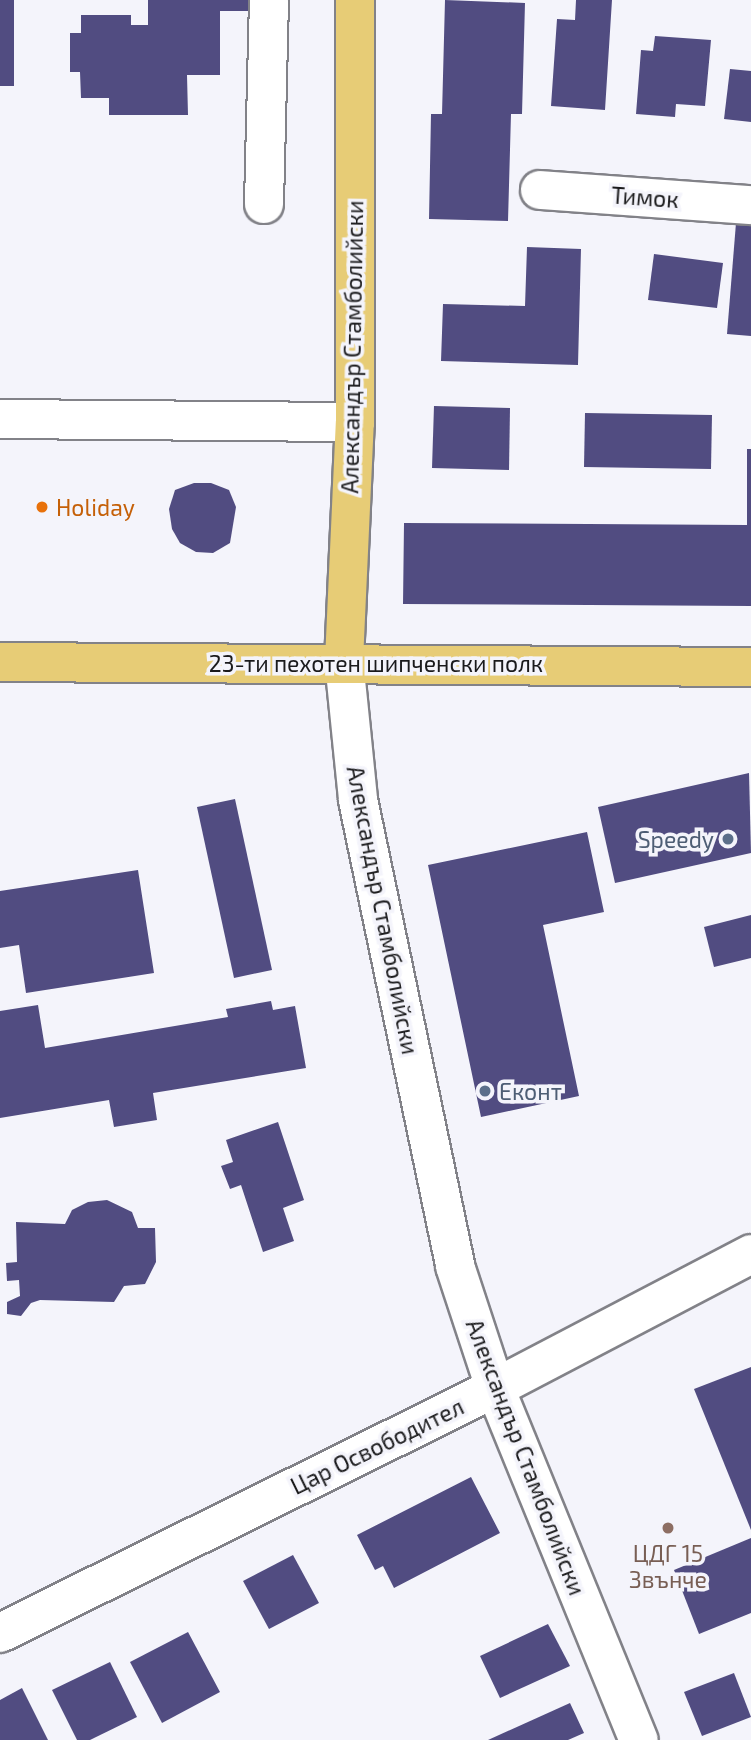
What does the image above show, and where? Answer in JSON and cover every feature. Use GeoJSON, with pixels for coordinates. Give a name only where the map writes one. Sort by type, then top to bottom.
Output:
{"type":"FeatureCollection","features":[{"type":"Feature","properties":{"kind":"main road","name":"Александър Стамболийски"},"geometry":{"type":"LineString","coordinates":[[344,661],[355,422],[355,0]]}},
{"type":"Feature","properties":{"kind":"main road","name":"23-ти пехотен шипченски полк"},"geometry":{"type":"LineString","coordinates":[[0,662],[344,661],[751,667]]}},
{"type":"Feature","properties":{"kind":"street"},"geometry":{"type":"LineString","coordinates":[[264,204],[269,0]]}},
{"type":"Feature","properties":{"kind":"street","name":"Тимок"},"geometry":{"type":"LineString","coordinates":[[540,190],[751,205]]}},
{"type":"Feature","properties":{"kind":"street"},"geometry":{"type":"LineString","coordinates":[[0,419],[355,422]]}},
{"type":"Feature","properties":{"kind":"street","name":"Александър Стамболийски"},"geometry":{"type":"LineString","coordinates":[[344,661],[358,800],[455,1266],[495,1388],[639,1740]]}},
{"type":"Feature","properties":{"kind":"street","name":"Цар Освободител"},"geometry":{"type":"LineString","coordinates":[[0,1633],[495,1388],[751,1254]]}},
{"type":"Feature","properties":{"kind":"building"},"geometry":{"type":"Polygon","coordinates":[[[0,0],[14,0],[14,86],[0,86],[0,0]]]}},
{"type":"Feature","properties":{"kind":"building"},"geometry":{"type":"Polygon","coordinates":[[[148,0],[249,0],[249,11],[220,11],[220,75],[187,75],[188,115],[109,115],[109,98],[81,98],[80,72],[70,72],[70,33],[81,33],[81,15],[131,15],[131,25],[148,25],[148,0]]]}},
{"type":"Feature","properties":{"kind":"building"},"geometry":{"type":"Polygon","coordinates":[[[445,0],[525,3],[522,114],[511,114],[508,221],[429,219],[431,114],[442,114],[445,0]]]}},
{"type":"Feature","properties":{"kind":"building"},"geometry":{"type":"Polygon","coordinates":[[[576,0],[612,0],[605,110],[551,106],[557,19],[575,20],[576,0]]]}},
{"type":"Feature","properties":{"kind":"building"},"geometry":{"type":"Polygon","coordinates":[[[655,36],[711,40],[705,106],[676,104],[675,117],[636,114],[641,50],[653,51],[655,36]]]}},
{"type":"Feature","properties":{"kind":"building"},"geometry":{"type":"Polygon","coordinates":[[[730,69],[751,71],[751,122],[724,119],[730,69]]]}},
{"type":"Feature","properties":{"kind":"building"},"geometry":{"type":"Polygon","coordinates":[[[736,223],[751,224],[751,336],[727,334],[736,223]]]}},
{"type":"Feature","properties":{"kind":"building"},"geometry":{"type":"Polygon","coordinates":[[[527,247],[581,249],[578,365],[441,361],[443,304],[525,306],[527,247]]]}},
{"type":"Feature","properties":{"kind":"building"},"geometry":{"type":"Polygon","coordinates":[[[654,254],[723,263],[717,308],[648,300],[654,254]]]}},
{"type":"Feature","properties":{"kind":"building"},"geometry":{"type":"Polygon","coordinates":[[[434,406],[510,408],[509,470],[432,468],[434,406]]]}},
{"type":"Feature","properties":{"kind":"building"},"geometry":{"type":"Polygon","coordinates":[[[585,413],[712,415],[711,469],[584,467],[585,413]]]}},
{"type":"Feature","properties":{"kind":"building"},"geometry":{"type":"Polygon","coordinates":[[[747,449],[751,449],[751,606],[403,604],[404,523],[747,525],[747,449]]]}},
{"type":"Feature","properties":{"kind":"building"},"geometry":{"type":"Polygon","coordinates":[[[194,483],[211,483],[229,490],[236,507],[230,543],[213,553],[196,552],[180,543],[172,529],[169,509],[175,490],[194,483]]]}},
{"type":"Feature","properties":{"kind":"building"},"geometry":{"type":"Polygon","coordinates":[[[749,773],[751,853],[615,883],[598,807],[749,773]]]}},
{"type":"Feature","properties":{"kind":"building"},"geometry":{"type":"Polygon","coordinates":[[[235,799],[272,970],[234,978],[197,807],[235,799]]]}},
{"type":"Feature","properties":{"kind":"building"},"geometry":{"type":"Polygon","coordinates":[[[587,832],[604,912],[543,925],[579,1096],[481,1117],[428,865],[587,832]]]}},
{"type":"Feature","properties":{"kind":"building"},"geometry":{"type":"Polygon","coordinates":[[[138,870],[154,973],[26,993],[19,945],[0,948],[0,891],[138,870]]]}},
{"type":"Feature","properties":{"kind":"building"},"geometry":{"type":"Polygon","coordinates":[[[751,915],[751,958],[714,967],[704,927],[751,915]]]}},
{"type":"Feature","properties":{"kind":"building"},"geometry":{"type":"Polygon","coordinates":[[[271,1001],[273,1010],[295,1006],[306,1068],[153,1093],[157,1120],[114,1127],[109,1100],[0,1118],[0,1011],[38,1005],[45,1048],[228,1017],[226,1009],[271,1001]]]}},
{"type":"Feature","properties":{"kind":"building"},"geometry":{"type":"Polygon","coordinates":[[[278,1122],[304,1200],[283,1208],[294,1241],[263,1252],[241,1185],[230,1189],[221,1166],[233,1162],[226,1140],[278,1122]]]}},
{"type":"Feature","properties":{"kind":"building"},"geometry":{"type":"Polygon","coordinates":[[[107,1200],[132,1212],[138,1228],[155,1228],[156,1262],[145,1284],[124,1286],[114,1302],[40,1300],[31,1303],[21,1316],[7,1314],[7,1302],[20,1296],[19,1280],[7,1281],[6,1263],[17,1262],[16,1222],[65,1224],[72,1210],[88,1202],[107,1200]]]}},
{"type":"Feature","properties":{"kind":"building"},"geometry":{"type":"Polygon","coordinates":[[[751,1367],[751,1530],[694,1389],[751,1367]]]}},
{"type":"Feature","properties":{"kind":"building"},"geometry":{"type":"Polygon","coordinates":[[[471,1477],[500,1533],[394,1588],[383,1566],[375,1570],[357,1535],[471,1477]]]}},
{"type":"Feature","properties":{"kind":"building"},"geometry":{"type":"Polygon","coordinates":[[[751,1538],[751,1613],[699,1634],[674,1570],[751,1538]]]}},
{"type":"Feature","properties":{"kind":"building"},"geometry":{"type":"Polygon","coordinates":[[[293,1555],[319,1603],[269,1629],[243,1581],[293,1555]]]}},
{"type":"Feature","properties":{"kind":"building"},"geometry":{"type":"Polygon","coordinates":[[[548,1624],[570,1666],[500,1698],[480,1656],[548,1624]]]}},
{"type":"Feature","properties":{"kind":"building"},"geometry":{"type":"Polygon","coordinates":[[[188,1632],[220,1692],[162,1723],[130,1662],[188,1632]]]}},
{"type":"Feature","properties":{"kind":"building"},"geometry":{"type":"Polygon","coordinates":[[[110,1662],[137,1717],[90,1740],[77,1740],[52,1690],[110,1662]]]}},
{"type":"Feature","properties":{"kind":"building"},"geometry":{"type":"Polygon","coordinates":[[[734,1673],[751,1717],[702,1736],[684,1692],[734,1673]]]}},
{"type":"Feature","properties":{"kind":"building"},"geometry":{"type":"Polygon","coordinates":[[[22,1688],[48,1740],[0,1740],[0,1700],[22,1688]]]}},
{"type":"Feature","properties":{"kind":"building"},"geometry":{"type":"Polygon","coordinates":[[[570,1703],[584,1733],[568,1740],[488,1740],[570,1703]]]}},
{"type":"Feature","properties":{"kind":"place","name":"Holiday"},"geometry":{"type":"Point","coordinates":[42,507]}},
{"type":"Feature","properties":{"kind":"place","name":"Speedy"},"geometry":{"type":"Point","coordinates":[728,839]}},
{"type":"Feature","properties":{"kind":"place","name":"Еконт"},"geometry":{"type":"Point","coordinates":[485,1091]}},
{"type":"Feature","properties":{"kind":"place","name":"ЦДГ 15 Звънче"},"geometry":{"type":"Point","coordinates":[668,1528]}}]}
